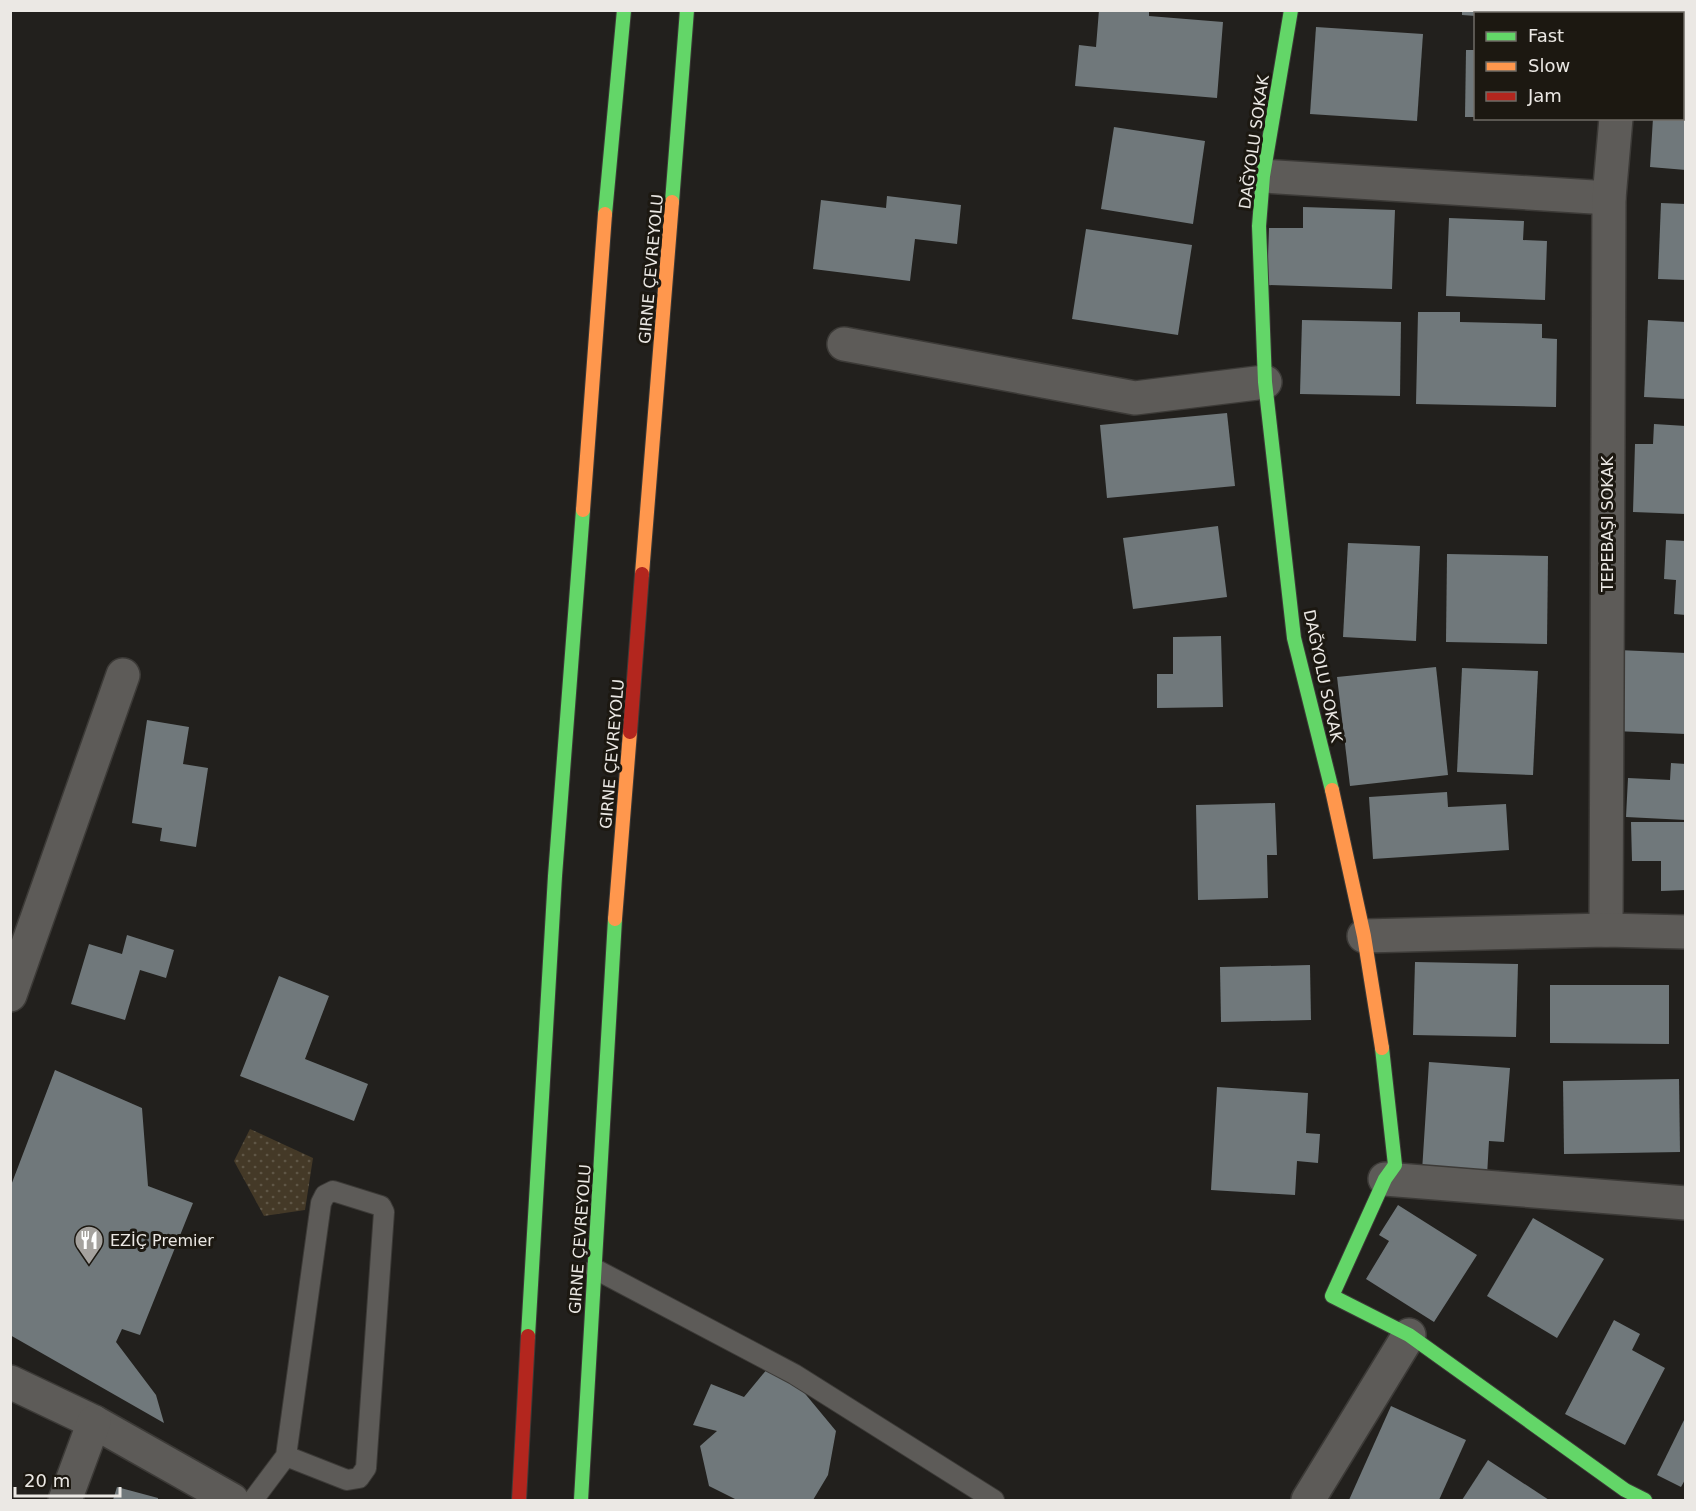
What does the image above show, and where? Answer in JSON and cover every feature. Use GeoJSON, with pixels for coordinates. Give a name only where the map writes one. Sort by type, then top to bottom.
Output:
{"type":"FeatureCollection","features":[{"type":"Feature","properties":{"kind":"main road"},"geometry":{"type":"LineString","coordinates":[[519,1500],[555,876],[609,146],[624,10]]}},
{"type":"Feature","properties":{"kind":"main road","name":"GIRNE ÇEVREYOLU"},"geometry":{"type":"LineString","coordinates":[[581,1500],[618,891],[687,10]]}},
{"type":"Feature","properties":{"kind":"main road","name":"DAĞYOLU SOKAK"},"geometry":{"type":"LineString","coordinates":[[1291,10],[1263,176],[1259,226],[1265,382],[1294,638],[1348,855],[1364,936],[1393,1125],[1395,1166],[1385,1179],[1332,1296],[1409,1335]]}},
{"type":"Feature","properties":{"kind":"main road"},"geometry":{"type":"LineString","coordinates":[[1409,1335],[1625,1490],[1645,1500]]}},
{"type":"Feature","properties":{"kind":"main road"},"geometry":{"type":"LineString","coordinates":[[508,1500],[522,1454]]}},
{"type":"Feature","properties":{"kind":"main road"},"geometry":{"type":"LineString","coordinates":[[583,1457],[594,1500]]}},
{"type":"Feature","properties":{"kind":"street"},"geometry":{"type":"LineString","coordinates":[[1606,930],[1609,198],[1616,120]]}},
{"type":"Feature","properties":{"kind":"street"},"geometry":{"type":"LineString","coordinates":[[1263,176],[1609,198]]}},
{"type":"Feature","properties":{"kind":"street"},"geometry":{"type":"LineString","coordinates":[[844,344],[1135,398],[1265,382]]}},
{"type":"Feature","properties":{"kind":"street"},"geometry":{"type":"LineString","coordinates":[[10,995],[123,675]]}},
{"type":"Feature","properties":{"kind":"street"},"geometry":{"type":"LineString","coordinates":[[1364,936],[1606,930],[1686,932]]}},
{"type":"Feature","properties":{"kind":"street"},"geometry":{"type":"LineString","coordinates":[[1385,1179],[1686,1203]]}},
{"type":"Feature","properties":{"kind":"street"},"geometry":{"type":"LineString","coordinates":[[1308,1500],[1409,1335]]}},
{"type":"Feature","properties":{"kind":"street"},"geometry":{"type":"LineString","coordinates":[[10,1382],[94,1422],[232,1500]]}},
{"type":"Feature","properties":{"kind":"street"},"geometry":{"type":"LineString","coordinates":[[65,1500],[94,1422]]}},
{"type":"Feature","properties":{"kind":"lane"},"geometry":{"type":"LineString","coordinates":[[253,1500],[286,1456],[321,1203],[325,1195],[333,1191],[381,1206],[384,1212],[366,1468],[359,1478],[347,1480],[286,1456]]}},
{"type":"Feature","properties":{"kind":"lane"},"geometry":{"type":"LineString","coordinates":[[595,1269],[794,1374],[994,1500]]}},
{"type":"Feature","properties":{"kind":"shaded area"},"geometry":{"type":"Polygon","coordinates":[[[250,1129],[313,1158],[305,1210],[264,1216],[234,1161],[250,1129]]]}},
{"type":"Feature","properties":{"kind":"building"},"geometry":{"type":"Polygon","coordinates":[[[1099,10],[1149,10],[1149,16],[1223,22],[1217,98],[1075,86],[1079,45],[1096,47],[1099,10]]]}},
{"type":"Feature","properties":{"kind":"building"},"geometry":{"type":"Polygon","coordinates":[[[1462,10],[1577,10],[1577,12],[1474,12],[1474,16],[1462,15],[1462,10]]]}},
{"type":"Feature","properties":{"kind":"building"},"geometry":{"type":"Polygon","coordinates":[[[1663,10],[1686,10],[1686,33],[1684,32],[1684,12],[1663,12],[1663,10]]]}},
{"type":"Feature","properties":{"kind":"building"},"geometry":{"type":"Polygon","coordinates":[[[1316,27],[1423,34],[1417,121],[1310,114],[1316,27]]]}},
{"type":"Feature","properties":{"kind":"building"},"geometry":{"type":"Polygon","coordinates":[[[1466,50],[1474,50],[1474,117],[1465,117],[1466,50]]]}},
{"type":"Feature","properties":{"kind":"building"},"geometry":{"type":"Polygon","coordinates":[[[1684,55],[1686,55],[1686,98],[1684,98],[1684,55]]]}},
{"type":"Feature","properties":{"kind":"building"},"geometry":{"type":"Polygon","coordinates":[[[1684,116],[1686,116],[1686,170],[1650,167],[1653,120],[1684,120],[1684,116]]]}},
{"type":"Feature","properties":{"kind":"building"},"geometry":{"type":"Polygon","coordinates":[[[1114,127],[1205,141],[1193,224],[1101,209],[1114,127]]]}},
{"type":"Feature","properties":{"kind":"building"},"geometry":{"type":"Polygon","coordinates":[[[887,196],[961,205],[957,244],[915,239],[910,281],[813,269],[821,200],[886,208],[887,196]]]}},
{"type":"Feature","properties":{"kind":"building"},"geometry":{"type":"Polygon","coordinates":[[[1661,203],[1686,204],[1686,280],[1658,279],[1661,203]]]}},
{"type":"Feature","properties":{"kind":"building"},"geometry":{"type":"Polygon","coordinates":[[[1303,207],[1395,210],[1392,289],[1267,285],[1269,228],[1303,228],[1303,207]]]}},
{"type":"Feature","properties":{"kind":"building"},"geometry":{"type":"Polygon","coordinates":[[[1449,218],[1524,221],[1523,240],[1547,241],[1545,300],[1446,296],[1449,218]]]}},
{"type":"Feature","properties":{"kind":"building"},"geometry":{"type":"Polygon","coordinates":[[[1086,229],[1192,245],[1178,335],[1072,319],[1086,229]]]}},
{"type":"Feature","properties":{"kind":"building"},"geometry":{"type":"Polygon","coordinates":[[[1418,312],[1460,312],[1460,322],[1542,324],[1542,338],[1557,339],[1556,407],[1416,404],[1418,312]]]}},
{"type":"Feature","properties":{"kind":"building"},"geometry":{"type":"Polygon","coordinates":[[[1302,320],[1401,322],[1400,396],[1300,394],[1302,320]]]}},
{"type":"Feature","properties":{"kind":"building"},"geometry":{"type":"Polygon","coordinates":[[[1648,320],[1686,322],[1686,399],[1644,397],[1648,320]]]}},
{"type":"Feature","properties":{"kind":"building"},"geometry":{"type":"Polygon","coordinates":[[[1227,413],[1235,486],[1107,498],[1100,425],[1227,413]]]}},
{"type":"Feature","properties":{"kind":"building"},"geometry":{"type":"Polygon","coordinates":[[[1654,424],[1686,426],[1686,514],[1633,512],[1635,444],[1653,444],[1654,424]]]}},
{"type":"Feature","properties":{"kind":"building"},"geometry":{"type":"Polygon","coordinates":[[[1218,526],[1227,597],[1133,609],[1123,538],[1218,526]]]}},
{"type":"Feature","properties":{"kind":"building"},"geometry":{"type":"Polygon","coordinates":[[[1666,540],[1686,541],[1686,615],[1674,614],[1676,580],[1664,579],[1666,540]]]}},
{"type":"Feature","properties":{"kind":"building"},"geometry":{"type":"Polygon","coordinates":[[[1348,543],[1420,546],[1416,641],[1343,637],[1348,543]]]}},
{"type":"Feature","properties":{"kind":"building"},"geometry":{"type":"Polygon","coordinates":[[[1447,554],[1548,556],[1547,644],[1446,642],[1447,554]]]}},
{"type":"Feature","properties":{"kind":"building"},"geometry":{"type":"Polygon","coordinates":[[[1221,636],[1223,707],[1157,708],[1157,674],[1173,674],[1173,637],[1221,636]]]}},
{"type":"Feature","properties":{"kind":"building"},"geometry":{"type":"Polygon","coordinates":[[[1618,650],[1686,653],[1686,734],[1614,731],[1618,650]]]}},
{"type":"Feature","properties":{"kind":"building"},"geometry":{"type":"Polygon","coordinates":[[[1436,667],[1448,775],[1350,786],[1337,677],[1436,667]]]}},
{"type":"Feature","properties":{"kind":"building"},"geometry":{"type":"Polygon","coordinates":[[[1462,668],[1538,671],[1533,775],[1457,772],[1462,668]]]}},
{"type":"Feature","properties":{"kind":"building"},"geometry":{"type":"Polygon","coordinates":[[[147,720],[189,727],[183,764],[208,768],[196,847],[160,841],[162,828],[132,823],[147,720]]]}},
{"type":"Feature","properties":{"kind":"building"},"geometry":{"type":"Polygon","coordinates":[[[1671,763],[1686,764],[1686,820],[1626,817],[1628,778],[1670,780],[1671,763]]]}},
{"type":"Feature","properties":{"kind":"building"},"geometry":{"type":"Polygon","coordinates":[[[1447,792],[1448,807],[1506,804],[1509,850],[1373,859],[1369,797],[1447,792]]]}},
{"type":"Feature","properties":{"kind":"building"},"geometry":{"type":"Polygon","coordinates":[[[1275,803],[1277,855],[1267,855],[1268,898],[1198,900],[1196,805],[1275,803]]]}},
{"type":"Feature","properties":{"kind":"building"},"geometry":{"type":"Polygon","coordinates":[[[1631,822],[1686,822],[1686,890],[1661,891],[1661,861],[1632,861],[1631,822]]]}},
{"type":"Feature","properties":{"kind":"building"},"geometry":{"type":"Polygon","coordinates":[[[127,935],[174,950],[166,978],[140,970],[125,1020],[71,1004],[89,944],[122,954],[127,935]]]}},
{"type":"Feature","properties":{"kind":"building"},"geometry":{"type":"Polygon","coordinates":[[[1415,962],[1518,964],[1516,1037],[1413,1035],[1415,962]]]}},
{"type":"Feature","properties":{"kind":"building"},"geometry":{"type":"Polygon","coordinates":[[[1310,965],[1311,1020],[1221,1022],[1220,967],[1310,965]]]}},
{"type":"Feature","properties":{"kind":"building"},"geometry":{"type":"Polygon","coordinates":[[[279,976],[329,996],[305,1059],[368,1084],[354,1121],[240,1076],[279,976]]]}},
{"type":"Feature","properties":{"kind":"building"},"geometry":{"type":"Polygon","coordinates":[[[1550,985],[1669,985],[1669,1044],[1550,1043],[1550,985]]]}},
{"type":"Feature","properties":{"kind":"building"},"geometry":{"type":"Polygon","coordinates":[[[1429,1062],[1510,1068],[1504,1142],[1489,1141],[1487,1176],[1422,1171],[1429,1062]]]}},
{"type":"Feature","properties":{"kind":"building","name":"EZİÇ Premier"},"geometry":{"type":"Polygon","coordinates":[[[55,1070],[142,1108],[148,1186],[193,1203],[140,1335],[122,1329],[116,1342],[156,1395],[164,1423],[10,1335],[10,1188],[55,1070]]]}},
{"type":"Feature","properties":{"kind":"building"},"geometry":{"type":"Polygon","coordinates":[[[1679,1079],[1680,1152],[1564,1154],[1563,1081],[1679,1079]]]}},
{"type":"Feature","properties":{"kind":"building"},"geometry":{"type":"Polygon","coordinates":[[[1217,1087],[1308,1093],[1306,1133],[1320,1134],[1318,1163],[1297,1161],[1295,1195],[1211,1190],[1217,1087]]]}},
{"type":"Feature","properties":{"kind":"building"},"geometry":{"type":"Polygon","coordinates":[[[1398,1205],[1477,1255],[1434,1322],[1366,1279],[1389,1241],[1379,1235],[1398,1205]]]}},
{"type":"Feature","properties":{"kind":"building"},"geometry":{"type":"Polygon","coordinates":[[[1533,1218],[1604,1259],[1557,1338],[1487,1296],[1533,1218]]]}},
{"type":"Feature","properties":{"kind":"building"},"geometry":{"type":"Polygon","coordinates":[[[1614,1320],[1640,1334],[1632,1350],[1665,1368],[1625,1445],[1565,1414],[1614,1320]]]}},
{"type":"Feature","properties":{"kind":"building"},"geometry":{"type":"Polygon","coordinates":[[[768,1368],[802,1390],[836,1431],[828,1475],[813,1500],[737,1500],[709,1486],[700,1446],[717,1431],[693,1425],[711,1384],[744,1397],[768,1368]]]}},
{"type":"Feature","properties":{"kind":"building"},"geometry":{"type":"Polygon","coordinates":[[[1391,1406],[1466,1440],[1439,1500],[1349,1500],[1391,1406]]]}},
{"type":"Feature","properties":{"kind":"building"},"geometry":{"type":"Polygon","coordinates":[[[1686,1416],[1686,1478],[1681,1487],[1657,1475],[1686,1416]]]}},
{"type":"Feature","properties":{"kind":"building"},"geometry":{"type":"Polygon","coordinates":[[[1488,1460],[1549,1500],[1462,1500],[1488,1460]]]}},
{"type":"Feature","properties":{"kind":"building"},"geometry":{"type":"Polygon","coordinates":[[[117,1487],[158,1498],[158,1500],[113,1500],[117,1487]]]}},
{"type":"Feature","properties":{"kind":"traffic: fast"},"geometry":{"type":"LineString","coordinates":[[605,214],[624,10]]}},
{"type":"Feature","properties":{"kind":"traffic: fast"},"geometry":{"type":"LineString","coordinates":[[672,202],[687,10]]}},
{"type":"Feature","properties":{"kind":"traffic: fast"},"geometry":{"type":"LineString","coordinates":[[1291,10],[1263,176],[1259,226],[1265,382],[1294,638],[1332,790]]}},
{"type":"Feature","properties":{"kind":"traffic: fast"},"geometry":{"type":"LineString","coordinates":[[528,1336],[555,876],[583,510]]}},
{"type":"Feature","properties":{"kind":"traffic: fast"},"geometry":{"type":"LineString","coordinates":[[581,1500],[615,919]]}},
{"type":"Feature","properties":{"kind":"traffic: fast"},"geometry":{"type":"LineString","coordinates":[[1382,1048],[1395,1165],[1385,1179],[1332,1296],[1409,1335],[1625,1490],[1645,1500]]}},
{"type":"Feature","properties":{"kind":"traffic: slow"},"geometry":{"type":"LineString","coordinates":[[642,574],[672,202]]}},
{"type":"Feature","properties":{"kind":"traffic: slow"},"geometry":{"type":"LineString","coordinates":[[583,510],[605,214]]}},
{"type":"Feature","properties":{"kind":"traffic: slow"},"geometry":{"type":"LineString","coordinates":[[615,919],[630,732]]}},
{"type":"Feature","properties":{"kind":"traffic: slow"},"geometry":{"type":"LineString","coordinates":[[1332,790],[1364,936],[1382,1048]]}},
{"type":"Feature","properties":{"kind":"traffic: jam"},"geometry":{"type":"LineString","coordinates":[[630,732],[642,574]]}},
{"type":"Feature","properties":{"kind":"traffic: jam"},"geometry":{"type":"LineString","coordinates":[[519,1500],[528,1336]]}},
{"type":"Feature","properties":{"kind":"place","name":"EZİÇ Premier"},"geometry":{"type":"Point","coordinates":[89,1266]}}]}
